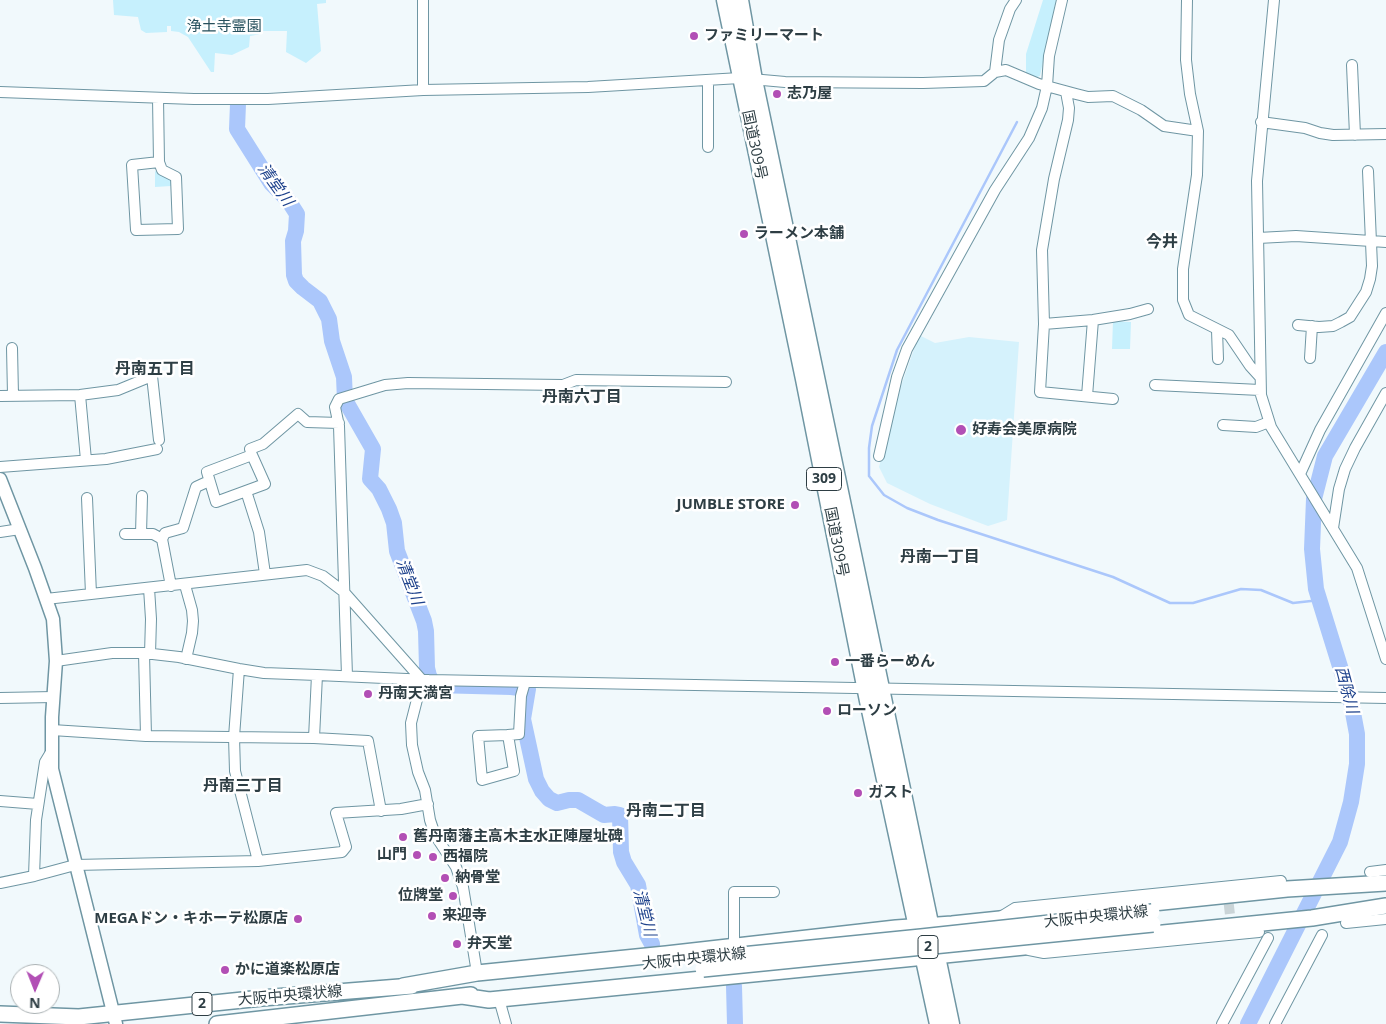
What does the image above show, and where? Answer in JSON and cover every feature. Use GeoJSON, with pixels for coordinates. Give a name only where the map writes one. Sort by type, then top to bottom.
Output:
{"type":"FeatureCollection","features":[{"type":"Feature","properties":{"kind":"highway","name":"国道309号"},"geometry":{"type":"LineString","coordinates":[[725,0],[747,79],[806,389],[873,689],[923,926],[930,957],[951,1024]]}},
{"type":"Feature","properties":{"kind":"highway","name":"国道309号"},"geometry":{"type":"LineString","coordinates":[[740,0],[747,79]]}},
{"type":"Feature","properties":{"kind":"highway","name":"国道309号"},"geometry":{"type":"LineString","coordinates":[[930,957],[938,1024]]}},
{"type":"Feature","properties":{"kind":"main road"},"geometry":{"type":"LineString","coordinates":[[403,986],[477,973],[923,926],[1386,884]]}},
{"type":"Feature","properties":{"kind":"main road","name":"大阪中央環状線"},"geometry":{"type":"LineString","coordinates":[[1153,918],[1296,892]]}},
{"type":"Feature","properties":{"kind":"main road"},"geometry":{"type":"LineString","coordinates":[[462,996],[489,1000],[930,957],[1386,905]]}},
{"type":"Feature","properties":{"kind":"main road","name":"大阪中央環状線"},"geometry":{"type":"LineString","coordinates":[[217,1024],[462,996],[921,937],[1153,918],[1285,916]]}},
{"type":"Feature","properties":{"kind":"main road","name":"大阪中央環状線"},"geometry":{"type":"LineString","coordinates":[[0,1014],[115,1019],[262,998],[562,973],[702,964]]}},
{"type":"Feature","properties":{"kind":"street"},"geometry":{"type":"LineString","coordinates":[[423,0],[423,90]]}},
{"type":"Feature","properties":{"kind":"street"},"geometry":{"type":"LineString","coordinates":[[995,72],[999,40],[1010,10],[1016,0]]}},
{"type":"Feature","properties":{"kind":"street"},"geometry":{"type":"LineString","coordinates":[[879,456],[897,377],[907,349],[994,190],[1029,138],[1042,108],[1047,86],[1049,56],[1062,0]]}},
{"type":"Feature","properties":{"kind":"street"},"geometry":{"type":"LineString","coordinates":[[1187,0],[1186,60],[1190,94],[1198,131],[1197,174],[1183,269],[1184,300],[1189,315],[1229,335],[1250,366],[1260,377]]}},
{"type":"Feature","properties":{"kind":"street"},"geometry":{"type":"LineString","coordinates":[[1274,0],[1256,181],[1260,390],[1271,427],[1357,568],[1386,659]]}},
{"type":"Feature","properties":{"kind":"street"},"geometry":{"type":"LineString","coordinates":[[1352,64],[1355,135]]}},
{"type":"Feature","properties":{"kind":"street"},"geometry":{"type":"LineString","coordinates":[[0,92],[158,98],[268,99],[423,90],[588,87],[747,79],[785,82],[923,83],[984,81],[995,72],[1006,70],[1066,92],[1088,97],[1113,96],[1141,110],[1164,126],[1198,131]]}},
{"type":"Feature","properties":{"kind":"street"},"geometry":{"type":"LineString","coordinates":[[708,80],[708,147]]}},
{"type":"Feature","properties":{"kind":"street"},"geometry":{"type":"LineString","coordinates":[[1066,92],[1069,108],[1068,120],[1054,179],[1042,250],[1044,324],[1040,392],[1113,399]]}},
{"type":"Feature","properties":{"kind":"street"},"geometry":{"type":"LineString","coordinates":[[158,98],[159,162],[162,170],[176,177],[178,229],[136,230],[132,165],[159,162]]}},
{"type":"Feature","properties":{"kind":"street"},"geometry":{"type":"LineString","coordinates":[[1261,122],[1305,128],[1333,135],[1386,134]]}},
{"type":"Feature","properties":{"kind":"street"},"geometry":{"type":"LineString","coordinates":[[1298,325],[1333,326],[1350,317],[1359,304],[1370,279],[1372,266],[1368,171]]}},
{"type":"Feature","properties":{"kind":"street"},"geometry":{"type":"LineString","coordinates":[[1258,238],[1296,236],[1386,242]]}},
{"type":"Feature","properties":{"kind":"street"},"geometry":{"type":"LineString","coordinates":[[1044,324],[1093,320],[1148,309]]}},
{"type":"Feature","properties":{"kind":"street"},"geometry":{"type":"LineString","coordinates":[[1301,476],[1320,430],[1386,313]]}},
{"type":"Feature","properties":{"kind":"street"},"geometry":{"type":"LineString","coordinates":[[1087,396],[1093,320]]}},
{"type":"Feature","properties":{"kind":"street"},"geometry":{"type":"LineString","coordinates":[[1310,358],[1312,326]]}},
{"type":"Feature","properties":{"kind":"street"},"geometry":{"type":"LineString","coordinates":[[1217,330],[1218,359]]}},
{"type":"Feature","properties":{"kind":"street"},"geometry":{"type":"LineString","coordinates":[[12,348],[13,395]]}},
{"type":"Feature","properties":{"kind":"street"},"geometry":{"type":"LineString","coordinates":[[0,396],[80,395],[118,390],[152,376],[158,444],[106,459],[0,467]]}},
{"type":"Feature","properties":{"kind":"street"},"geometry":{"type":"LineString","coordinates":[[347,676],[339,423],[335,407],[339,399],[385,385],[408,383],[563,385],[576,380],[726,382]]}},
{"type":"Feature","properties":{"kind":"street"},"geometry":{"type":"LineString","coordinates":[[1155,385],[1260,390]]}},
{"type":"Feature","properties":{"kind":"street"},"geometry":{"type":"LineString","coordinates":[[1330,524],[1345,469],[1386,393]]}},
{"type":"Feature","properties":{"kind":"street"},"geometry":{"type":"LineString","coordinates":[[80,395],[86,460]]}},
{"type":"Feature","properties":{"kind":"street"},"geometry":{"type":"LineString","coordinates":[[252,455],[207,472],[216,502],[265,484],[250,449],[263,444],[298,414],[308,422],[339,423]]}},
{"type":"Feature","properties":{"kind":"street"},"geometry":{"type":"LineString","coordinates":[[1223,425],[1256,427],[1269,422]]}},
{"type":"Feature","properties":{"kind":"street"},"geometry":{"type":"LineString","coordinates":[[0,479],[53,618],[56,661],[51,752],[52,769],[115,1019]]}},
{"type":"Feature","properties":{"kind":"street"},"geometry":{"type":"LineString","coordinates":[[171,586],[162,539],[165,533],[183,528],[196,487],[210,481]]}},
{"type":"Feature","properties":{"kind":"street"},"geometry":{"type":"LineString","coordinates":[[246,491],[259,532],[265,574]]}},
{"type":"Feature","properties":{"kind":"street"},"geometry":{"type":"LineString","coordinates":[[142,496],[142,534]]}},
{"type":"Feature","properties":{"kind":"street"},"geometry":{"type":"LineString","coordinates":[[87,498],[91,594]]}},
{"type":"Feature","properties":{"kind":"street"},"geometry":{"type":"LineString","coordinates":[[0,532],[20,530]]}},
{"type":"Feature","properties":{"kind":"street"},"geometry":{"type":"LineString","coordinates":[[125,534],[153,534],[162,539]]}},
{"type":"Feature","properties":{"kind":"street"},"geometry":{"type":"LineString","coordinates":[[46,599],[307,570],[323,576],[344,592],[429,680]]}},
{"type":"Feature","properties":{"kind":"street"},"geometry":{"type":"LineString","coordinates":[[185,585],[193,621],[186,659]]}},
{"type":"Feature","properties":{"kind":"street"},"geometry":{"type":"LineString","coordinates":[[146,736],[147,654],[151,619],[150,588]]}},
{"type":"Feature","properties":{"kind":"street"},"geometry":{"type":"LineString","coordinates":[[56,661],[112,653],[147,654],[264,672],[429,680],[1386,698]]}},
{"type":"Feature","properties":{"kind":"street"},"geometry":{"type":"LineString","coordinates":[[239,669],[234,737],[235,771],[258,861]]}},
{"type":"Feature","properties":{"kind":"street"},"geometry":{"type":"LineString","coordinates":[[314,738],[317,674]]}},
{"type":"Feature","properties":{"kind":"street"},"geometry":{"type":"LineString","coordinates":[[429,680],[411,723],[412,745],[435,835],[456,867],[462,887],[477,973]]}},
{"type":"Feature","properties":{"kind":"street"},"geometry":{"type":"LineString","coordinates":[[508,735],[514,771],[482,780],[478,736],[519,734],[521,696],[525,683]]}},
{"type":"Feature","properties":{"kind":"street"},"geometry":{"type":"LineString","coordinates":[[0,698],[54,697]]}},
{"type":"Feature","properties":{"kind":"street"},"geometry":{"type":"LineString","coordinates":[[52,730],[146,736],[368,740],[381,810]]}},
{"type":"Feature","properties":{"kind":"street"},"geometry":{"type":"LineString","coordinates":[[34,876],[38,804],[45,762],[51,752]]}},
{"type":"Feature","properties":{"kind":"street"},"geometry":{"type":"LineString","coordinates":[[0,802],[38,804]]}},
{"type":"Feature","properties":{"kind":"street"},"geometry":{"type":"LineString","coordinates":[[0,883],[75,865],[258,861],[342,852],[346,847],[336,813],[401,809],[428,804]]}},
{"type":"Feature","properties":{"kind":"street"},"geometry":{"type":"LineString","coordinates":[[1370,872],[1386,870]]}},
{"type":"Feature","properties":{"kind":"street"},"geometry":{"type":"LineString","coordinates":[[996,919],[1015,908],[1281,881]]}},
{"type":"Feature","properties":{"kind":"street"},"geometry":{"type":"LineString","coordinates":[[734,946],[734,892],[774,892]]}},
{"type":"Feature","properties":{"kind":"street"},"geometry":{"type":"LineString","coordinates":[[1346,923],[1386,919]]}},
{"type":"Feature","properties":{"kind":"street"},"geometry":{"type":"LineString","coordinates":[[1017,947],[1044,953],[1264,935],[1222,1024]]}},
{"type":"Feature","properties":{"kind":"street"},"geometry":{"type":"LineString","coordinates":[[1275,1024],[1322,935]]}},
{"type":"Feature","properties":{"kind":"street"},"geometry":{"type":"LineString","coordinates":[[500,999],[506,1024]]}},
{"type":"Feature","properties":{"kind":"shaded area"},"geometry":{"type":"Polygon","coordinates":[[[919,335],[935,343],[969,337],[1019,342],[1007,520],[988,526],[930,504],[887,483],[879,467],[901,386],[919,335]]]}},
{"type":"Feature","properties":{"kind":"green space","name":"浄土寺霊園"},"geometry":{"type":"Polygon","coordinates":[[[113,0],[326,0],[326,3],[317,4],[321,51],[306,63],[286,52],[287,31],[262,31],[261,34],[250,36],[249,47],[232,55],[215,53],[214,72],[211,72],[188,37],[179,32],[171,31],[171,26],[167,26],[167,32],[146,33],[141,30],[138,17],[114,15],[113,0]]]}},
{"type":"Feature","properties":{"kind":"green space"},"geometry":{"type":"Polygon","coordinates":[[[1043,0],[1056,0],[1040,76],[1034,78],[1026,75],[1026,54],[1043,0]]]}},
{"type":"Feature","properties":{"kind":"green space"},"geometry":{"type":"Polygon","coordinates":[[[155,171],[168,177],[171,181],[171,186],[155,187],[155,171]]]}},
{"type":"Feature","properties":{"kind":"green space"},"geometry":{"type":"Polygon","coordinates":[[[1113,321],[1131,322],[1130,349],[1112,349],[1113,321]]]}},
{"type":"Feature","properties":{"kind":"waterway","name":"清堂川"},"geometry":{"type":"LineString","coordinates":[[238,104],[237,129],[271,183],[288,200],[297,214],[296,231],[293,241],[294,275],[296,281],[320,301],[329,319],[332,341],[344,377],[345,400],[373,449],[370,479],[379,489],[389,509],[394,523],[397,551],[424,621],[429,676],[434,685],[528,689],[523,719],[536,779],[542,791],[549,799],[557,803],[578,800],[604,815],[620,815],[621,852],[624,862],[638,885],[647,935],[652,944]]}},
{"type":"Feature","properties":{"kind":"waterway"},"geometry":{"type":"LineString","coordinates":[[1017,122],[897,350],[872,426],[869,448],[869,476],[884,495],[907,508],[938,520],[1113,577],[1170,603],[1193,603],[1241,589],[1261,590],[1293,603],[1320,600]]}},
{"type":"Feature","properties":{"kind":"waterway","name":"西除川"},"geometry":{"type":"LineString","coordinates":[[1248,1024],[1340,842],[1351,802],[1357,764],[1357,734],[1351,702],[1316,589],[1312,549],[1314,499],[1325,456],[1386,352]]}},
{"type":"Feature","properties":{"kind":"waterway","name":"清堂川"},"geometry":{"type":"LineString","coordinates":[[734,986],[735,1024]]}},
{"type":"Feature","properties":{"kind":"tunnel"},"geometry":{"type":"LineString","coordinates":[[1227,889],[1232,932]]}},
{"type":"Feature","properties":{"kind":"place","name":"ファミリーマート"},"geometry":{"type":"Point","coordinates":[694,36]}},
{"type":"Feature","properties":{"kind":"place","name":"志乃屋"},"geometry":{"type":"Point","coordinates":[777,94]}},
{"type":"Feature","properties":{"kind":"place","name":"ラーメン本舗"},"geometry":{"type":"Point","coordinates":[744,234]}},
{"type":"Feature","properties":{"kind":"place","name":"好寿会美原病院"},"geometry":{"type":"Point","coordinates":[961,430]}},
{"type":"Feature","properties":{"kind":"place","name":"JUMBLE STORE"},"geometry":{"type":"Point","coordinates":[795,505]}},
{"type":"Feature","properties":{"kind":"place","name":"一番らーめん"},"geometry":{"type":"Point","coordinates":[835,662]}},
{"type":"Feature","properties":{"kind":"place","name":"丹南天満宮"},"geometry":{"type":"Point","coordinates":[368,694]}},
{"type":"Feature","properties":{"kind":"place","name":"ローソン"},"geometry":{"type":"Point","coordinates":[827,711]}},
{"type":"Feature","properties":{"kind":"place","name":"ガスト"},"geometry":{"type":"Point","coordinates":[858,793]}},
{"type":"Feature","properties":{"kind":"place","name":"舊丹南藩主高木主水正陣屋址碑"},"geometry":{"type":"Point","coordinates":[403,837]}},
{"type":"Feature","properties":{"kind":"place","name":"山門"},"geometry":{"type":"Point","coordinates":[417,855]}},
{"type":"Feature","properties":{"kind":"place","name":"西福院"},"geometry":{"type":"Point","coordinates":[433,857]}},
{"type":"Feature","properties":{"kind":"place","name":"納骨堂"},"geometry":{"type":"Point","coordinates":[445,878]}},
{"type":"Feature","properties":{"kind":"place","name":"位牌堂"},"geometry":{"type":"Point","coordinates":[453,896]}},
{"type":"Feature","properties":{"kind":"place","name":"来迎寺"},"geometry":{"type":"Point","coordinates":[432,916]}},
{"type":"Feature","properties":{"kind":"place","name":"MEGAドン・キホーテ松原店"},"geometry":{"type":"Point","coordinates":[298,919]}},
{"type":"Feature","properties":{"kind":"place","name":"弁天堂"},"geometry":{"type":"Point","coordinates":[457,944]}},
{"type":"Feature","properties":{"kind":"place","name":"かに道楽松原店"},"geometry":{"type":"Point","coordinates":[225,970]}},
{"type":"Feature","properties":{"kind":"district","name":"今井"},"geometry":{"type":"Point","coordinates":[1162,242]}},
{"type":"Feature","properties":{"kind":"district","name":"丹南五丁目"},"geometry":{"type":"Point","coordinates":[155,369]}},
{"type":"Feature","properties":{"kind":"district","name":"丹南六丁目"},"geometry":{"type":"Point","coordinates":[582,397]}},
{"type":"Feature","properties":{"kind":"district","name":"丹南一丁目"},"geometry":{"type":"Point","coordinates":[940,557]}},
{"type":"Feature","properties":{"kind":"district","name":"丹南三丁目"},"geometry":{"type":"Point","coordinates":[243,786]}},
{"type":"Feature","properties":{"kind":"district","name":"丹南二丁目"},"geometry":{"type":"Point","coordinates":[666,811]}}]}
